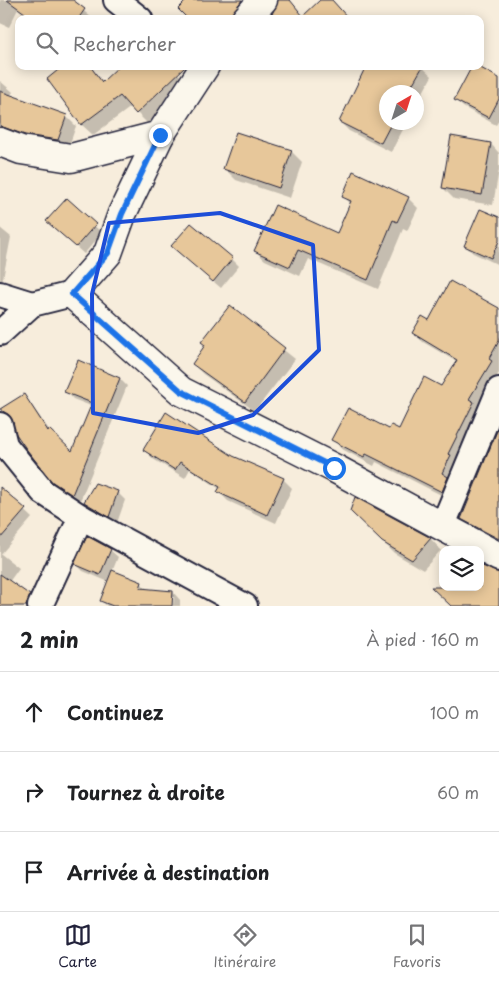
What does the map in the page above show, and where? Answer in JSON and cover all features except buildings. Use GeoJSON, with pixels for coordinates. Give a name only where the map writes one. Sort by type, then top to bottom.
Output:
{"type":"FeatureCollection","features":[{"type":"Feature","properties":{"kind":"street"},"geometry":{"type":"LineString","coordinates":[[116,0],[135,15]]}},
{"type":"Feature","properties":{"kind":"street"},"geometry":{"type":"LineString","coordinates":[[250,15],[263,0]]}},
{"type":"Feature","properties":{"kind":"street"},"geometry":{"type":"LineString","coordinates":[[0,333],[32,304],[72,294],[108,253],[122,214],[160,135],[201,70]]}},
{"type":"Feature","properties":{"kind":"street"},"geometry":{"type":"LineString","coordinates":[[0,142],[21,150],[71,158],[160,135]]}},
{"type":"Feature","properties":{"kind":"street"},"geometry":{"type":"LineString","coordinates":[[0,294],[32,304]]}},
{"type":"Feature","properties":{"kind":"street"},"geometry":{"type":"LineString","coordinates":[[72,294],[181,391],[443,525],[499,557]]}},
{"type":"Feature","properties":{"kind":"street"},"geometry":{"type":"LineString","coordinates":[[443,525],[499,390]]}},
{"type":"Feature","properties":{"kind":"street"},"geometry":{"type":"LineString","coordinates":[[0,425],[5,446],[43,492],[81,516],[245,606]]}},
{"type":"Feature","properties":{"kind":"street"},"geometry":{"type":"LineString","coordinates":[[40,606],[81,516]]}},
{"type":"Feature","properties":{"kind":"highlighted area"},"geometry":{"type":"Polygon","coordinates":[[[220,213],[313,245],[319,350],[253,415],[198,433],[93,413],[92,294],[109,223],[220,213]]]}},
{"type":"Feature","properties":{"kind":"route"},"geometry":{"type":"LineString","coordinates":[[160,135],[122,214],[108,253],[72,294],[181,391],[334,468]]}}]}
